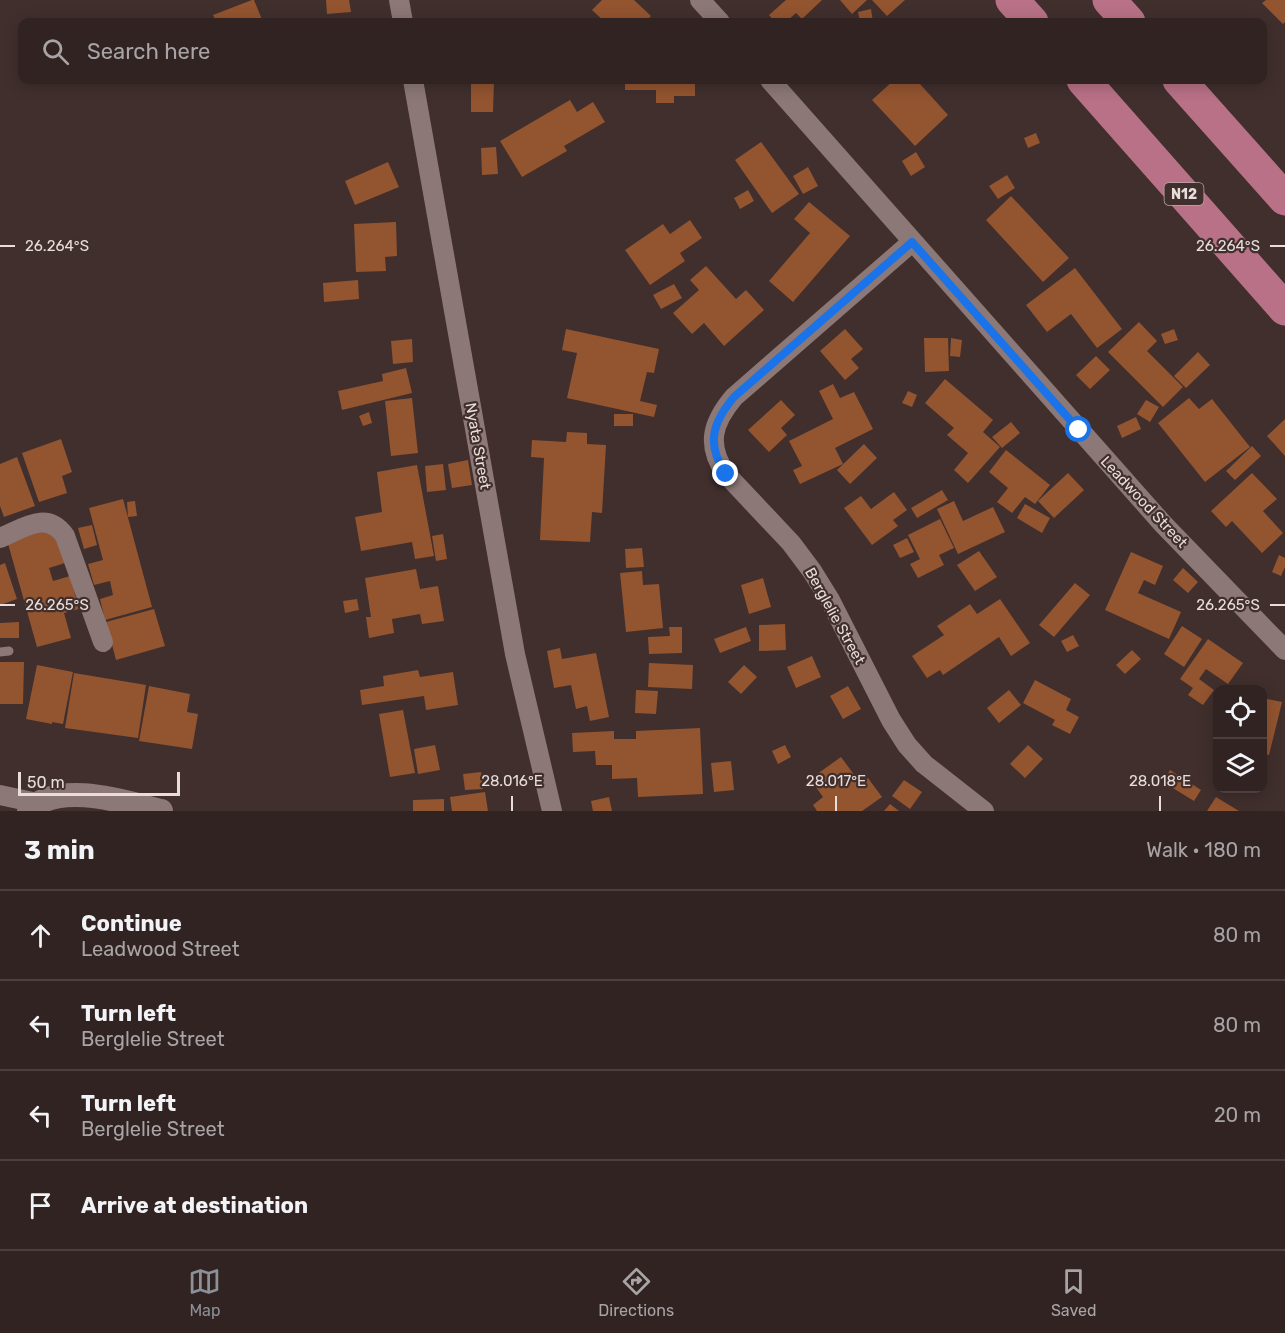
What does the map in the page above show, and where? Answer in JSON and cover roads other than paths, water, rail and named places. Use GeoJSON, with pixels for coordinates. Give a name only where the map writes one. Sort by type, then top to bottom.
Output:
{"type":"FeatureCollection","features":[{"type":"Feature","properties":{"kind":"highway"},"geometry":{"type":"LineString","coordinates":[[1012,0],[1028,18]]}},
{"type":"Feature","properties":{"kind":"highway"},"geometry":{"type":"LineString","coordinates":[[1109,0],[1125,18]]}},
{"type":"Feature","properties":{"kind":"highway","name":"N12"},"geometry":{"type":"LineString","coordinates":[[1087,84],[1285,309]]}},
{"type":"Feature","properties":{"kind":"highway"},"geometry":{"type":"LineString","coordinates":[[1183,84],[1285,199]]}},
{"type":"Feature","properties":{"kind":"street"},"geometry":{"type":"LineString","coordinates":[[399,0],[402,18]]}},
{"type":"Feature","properties":{"kind":"street"},"geometry":{"type":"LineString","coordinates":[[700,0],[716,18]]}},
{"type":"Feature","properties":{"kind":"street","name":"Nyata Street"},"geometry":{"type":"LineString","coordinates":[[414,84],[515,654],[552,811]]}},
{"type":"Feature","properties":{"kind":"street","name":"Leadwood Street"},"geometry":{"type":"LineString","coordinates":[[774,84],[1163,524],[1285,650]]}},
{"type":"Feature","properties":{"kind":"street","name":"Berglelie Street"},"geometry":{"type":"LineString","coordinates":[[912,242],[734,397],[717,422],[714,449],[719,464],[726,474],[791,543],[812,571],[891,720],[907,744],[924,764],[984,811]]}},
{"type":"Feature","properties":{"kind":"street"},"geometry":{"type":"LineString","coordinates":[[0,538],[35,523],[47,521],[59,526],[66,536],[103,642]]}},
{"type":"Feature","properties":{"kind":"street"},"geometry":{"type":"LineString","coordinates":[[0,795],[33,807],[59,794],[87,796],[161,811]]}}]}
